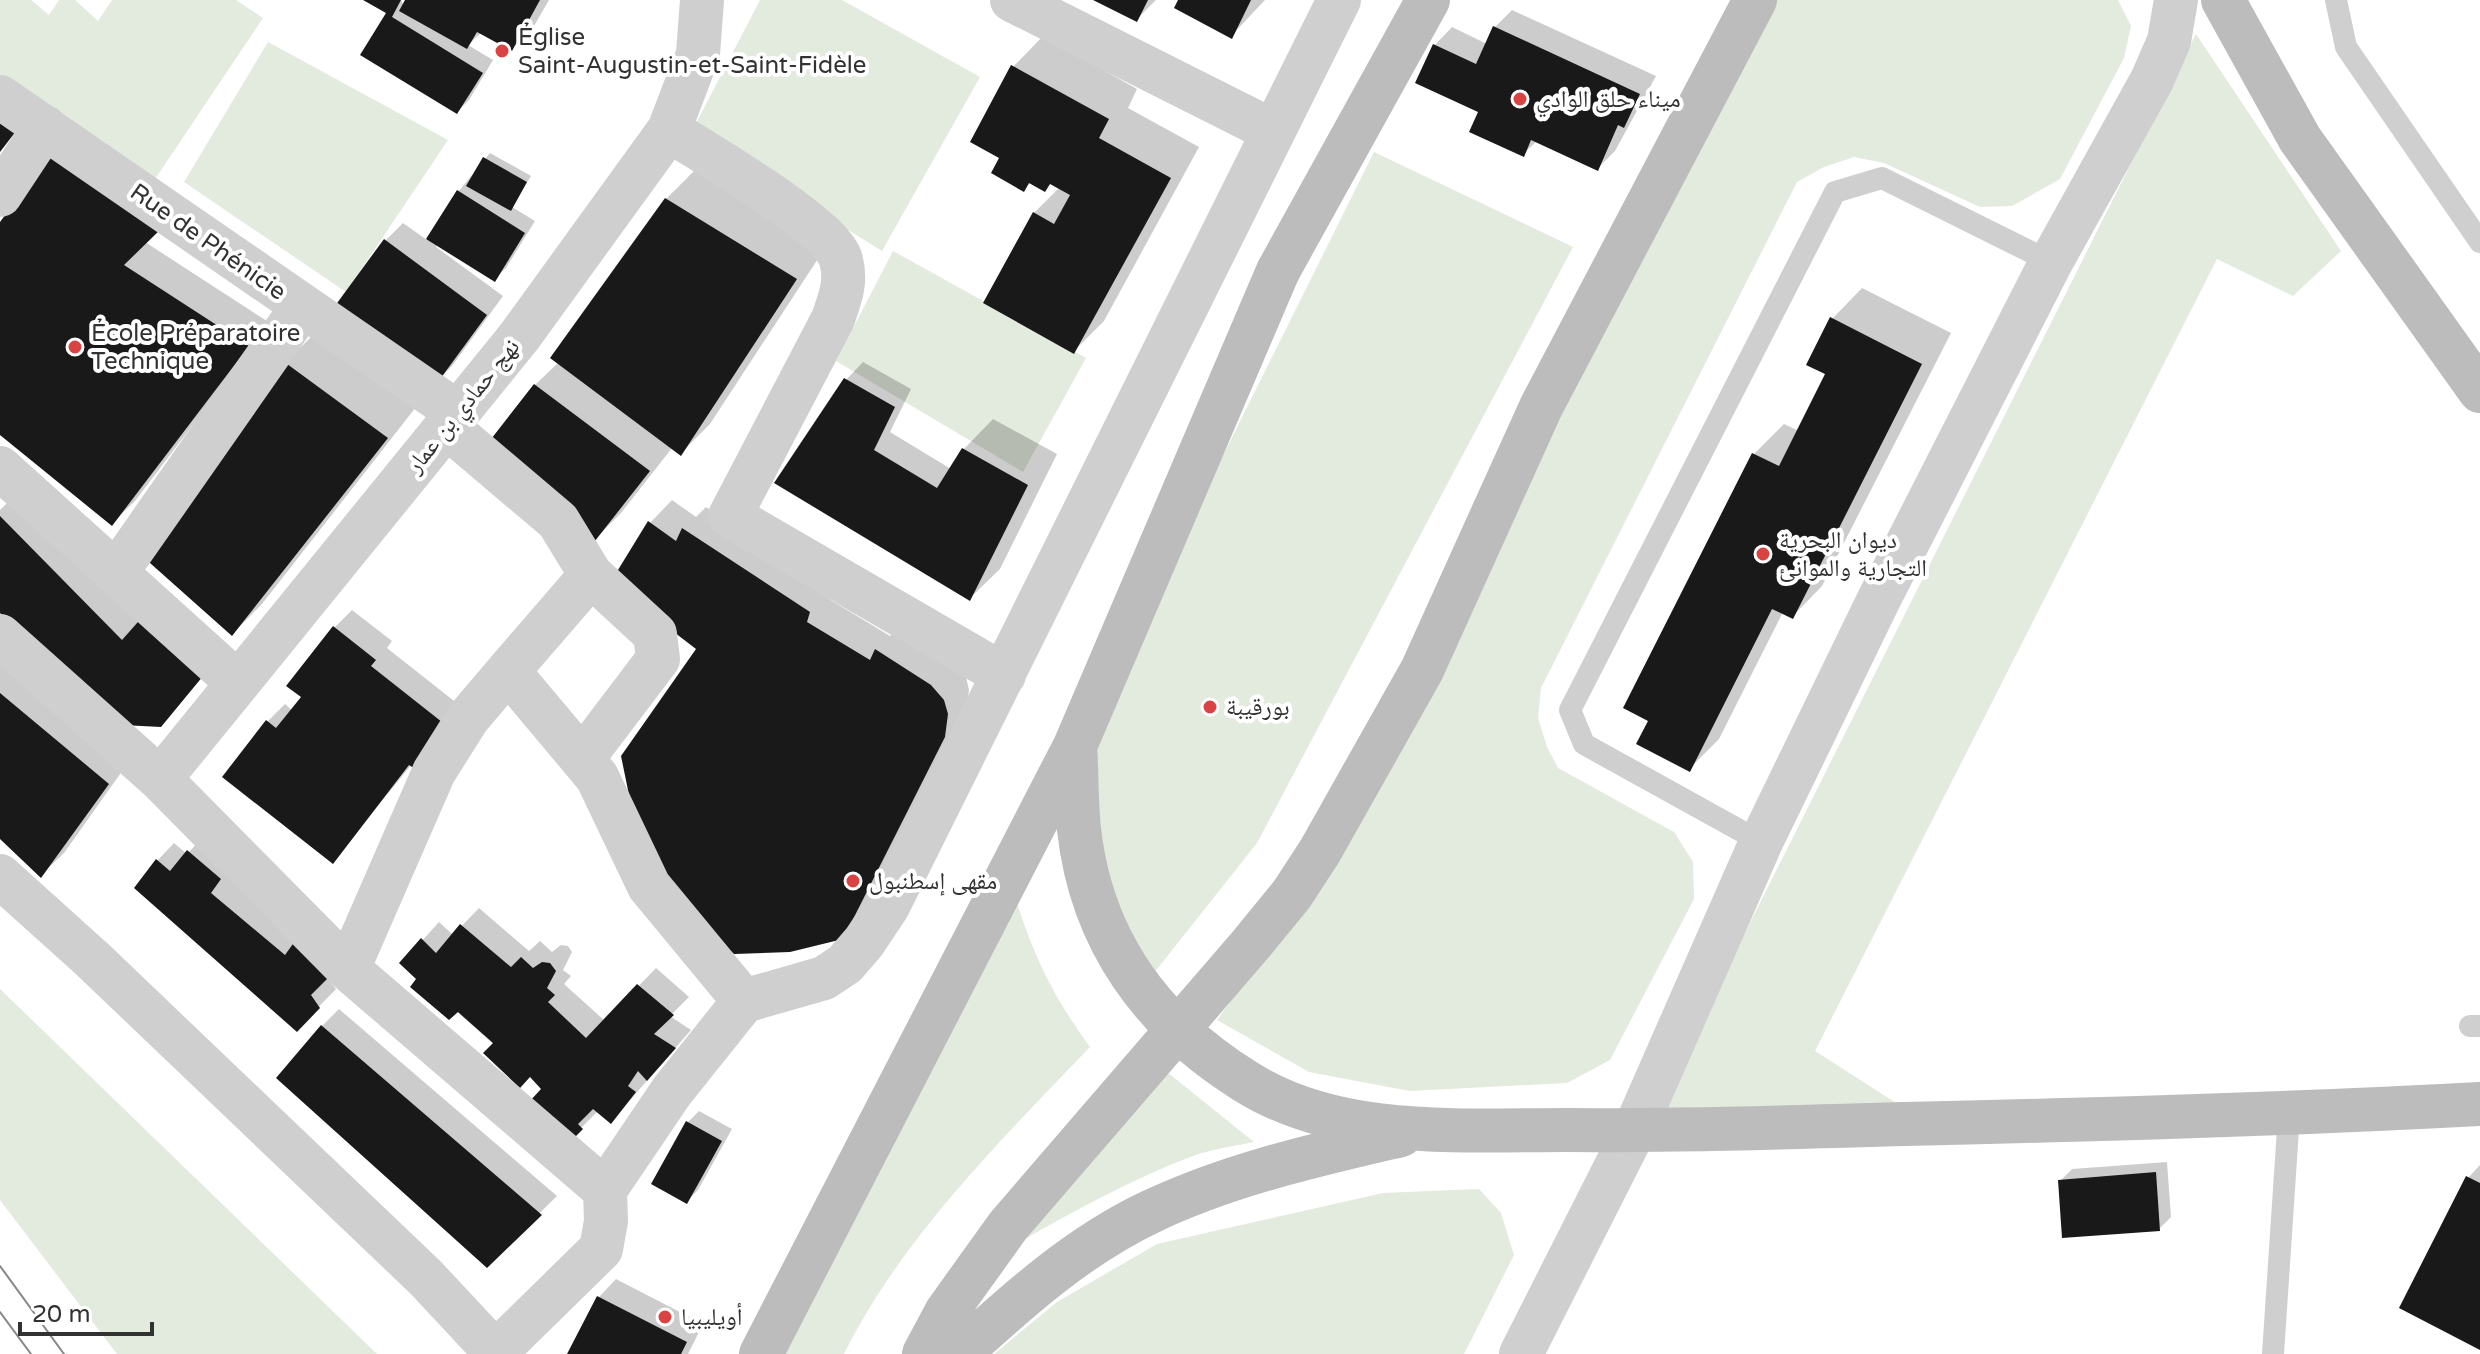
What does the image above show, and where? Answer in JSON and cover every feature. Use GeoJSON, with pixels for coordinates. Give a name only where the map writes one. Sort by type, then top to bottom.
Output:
{"type":"FeatureCollection","features":[{"type":"Feature","properties":{"kind":"main road"},"geometry":{"type":"LineString","coordinates":[[761,1354],[1075,746],[1278,271],[1428,0]]}},
{"type":"Feature","properties":{"kind":"main road"},"geometry":{"type":"LineString","coordinates":[[924,1354],[947,1311],[1008,1226],[1292,894],[1422,670],[1541,407],[1755,0]]}},
{"type":"Feature","properties":{"kind":"main road"},"geometry":{"type":"LineString","coordinates":[[2223,0],[2300,139],[2480,391]]}},
{"type":"Feature","properties":{"kind":"main road"},"geometry":{"type":"LineString","coordinates":[[1075,746],[1079,831],[1102,916],[1146,999],[1177,1031],[1247,1083],[1297,1106],[1423,1130],[1634,1131],[2289,1114],[2480,1104]]}},
{"type":"Feature","properties":{"kind":"main road"},"geometry":{"type":"LineString","coordinates":[[959,1354],[1020,1299],[1088,1249],[1148,1213],[1219,1183],[1423,1130]]}},
{"type":"Feature","properties":{"kind":"street","name":"نهج حمادي بن عمار"},"geometry":{"type":"LineString","coordinates":[[160,779],[519,337],[669,130],[698,54],[702,0]]}},
{"type":"Feature","properties":{"kind":"street"},"geometry":{"type":"LineString","coordinates":[[0,876],[92,959],[426,1278],[496,1353],[601,1249],[606,1221],[605,1190],[672,1091],[744,1001],[824,978],[845,964],[888,906],[1339,0]]}},
{"type":"Feature","properties":{"kind":"street"},"geometry":{"type":"LineString","coordinates":[[1521,1354],[1634,1131],[1761,842],[2051,262],[2152,80],[2169,41],[2176,0]]}},
{"type":"Feature","properties":{"kind":"street"},"geometry":{"type":"LineString","coordinates":[[1020,2],[1273,131]]}},
{"type":"Feature","properties":{"kind":"street","name":"Rue de Phénicie"},"geometry":{"type":"LineString","coordinates":[[0,97],[302,307],[451,419],[558,521],[591,575],[648,625],[659,646],[658,659],[583,758]]}},
{"type":"Feature","properties":{"kind":"street"},"geometry":{"type":"LineString","coordinates":[[0,195],[45,127]]}},
{"type":"Feature","properties":{"kind":"street"},"geometry":{"type":"LineString","coordinates":[[669,130],[817,228],[840,256],[845,285],[833,319],[730,516],[1004,675]]}},
{"type":"Feature","properties":{"kind":"street"},"geometry":{"type":"LineString","coordinates":[[116,573],[302,307]]}},
{"type":"Feature","properties":{"kind":"street"},"geometry":{"type":"LineString","coordinates":[[0,468],[238,683]]}},
{"type":"Feature","properties":{"kind":"street"},"geometry":{"type":"LineString","coordinates":[[348,969],[434,772],[468,718],[591,575]]}},
{"type":"Feature","properties":{"kind":"street"},"geometry":{"type":"LineString","coordinates":[[0,636],[160,779],[348,969],[605,1190]]}},
{"type":"Feature","properties":{"kind":"street"},"geometry":{"type":"LineString","coordinates":[[508,671],[583,758],[611,802],[649,886],[744,1001]]}},
{"type":"Feature","properties":{"kind":"lane"},"geometry":{"type":"LineString","coordinates":[[2336,0],[2346,47],[2480,242]]}},
{"type":"Feature","properties":{"kind":"lane"},"geometry":{"type":"LineString","coordinates":[[1761,842],[1584,744],[1570,710],[1835,192],[1882,178],[2051,262]]}},
{"type":"Feature","properties":{"kind":"lane"},"geometry":{"type":"LineString","coordinates":[[2273,1354],[2289,1114]]}},
{"type":"Feature","properties":{"kind":"shaded area"},"geometry":{"type":"Polygon","coordinates":[[[0,0],[31,0],[49,15],[59,0],[75,0],[98,21],[112,0],[236,0],[263,18],[147,191],[0,88],[0,0]]]}},
{"type":"Feature","properties":{"kind":"shaded area"},"geometry":{"type":"Polygon","coordinates":[[[760,0],[842,0],[980,77],[882,251],[691,133],[760,0]]]}},
{"type":"Feature","properties":{"kind":"shaded area"},"geometry":{"type":"Polygon","coordinates":[[[1774,0],[2118,0],[2131,26],[2124,58],[2060,179],[2012,206],[1980,207],[1884,163],[1854,157],[1824,167],[1797,182],[1541,688],[1538,718],[1547,747],[1558,768],[1674,832],[1693,862],[1694,899],[1610,1060],[1567,1083],[1410,1091],[1309,1072],[1217,1020],[1332,861],[1774,0]]]}},
{"type":"Feature","properties":{"kind":"shaded area"},"geometry":{"type":"Polygon","coordinates":[[[2196,34],[2341,251],[2293,296],[2217,259],[1815,1051],[1907,1110],[1651,1120],[2196,34]]]}},
{"type":"Feature","properties":{"kind":"shaded area"},"geometry":{"type":"Polygon","coordinates":[[[268,42],[448,140],[346,292],[184,182],[268,42]]]}},
{"type":"Feature","properties":{"kind":"shaded area"},"geometry":{"type":"Polygon","coordinates":[[[1374,152],[1573,247],[1257,843],[1150,978],[1112,909],[1091,802],[1100,703],[1374,152]]]}},
{"type":"Feature","properties":{"kind":"shaded area"},"geometry":{"type":"Polygon","coordinates":[[[893,251],[1086,358],[1023,472],[836,361],[893,251]]]}},
{"type":"Feature","properties":{"kind":"shaded area"},"geometry":{"type":"Polygon","coordinates":[[[1010,880],[1042,967],[1090,1047],[988,1154],[924,1230],[894,1270],[844,1354],[772,1354],[1010,880]]]}},
{"type":"Feature","properties":{"kind":"shaded area"},"geometry":{"type":"Polygon","coordinates":[[[0,989],[377,1354],[117,1354],[0,1200],[0,989]]]}},
{"type":"Feature","properties":{"kind":"shaded area"},"geometry":{"type":"Polygon","coordinates":[[[1157,1064],[1254,1142],[1200,1154],[1140,1178],[988,1260],[1157,1064]]]}},
{"type":"Feature","properties":{"kind":"shaded area"},"geometry":{"type":"Polygon","coordinates":[[[1479,1189],[1501,1213],[1514,1255],[1464,1354],[994,1354],[1057,1302],[1157,1244],[1383,1193],[1479,1189]]]}},
{"type":"Feature","properties":{"kind":"building"},"geometry":{"type":"Polygon","coordinates":[[[363,0],[401,0],[392,17],[483,73],[457,114],[360,55],[386,13],[363,0]]]}},
{"type":"Feature","properties":{"kind":"building"},"geometry":{"type":"Polygon","coordinates":[[[405,0],[540,0],[512,51],[477,32],[467,49],[399,11],[405,0]]]}},
{"type":"Feature","properties":{"kind":"building"},"geometry":{"type":"Polygon","coordinates":[[[1093,0],[1148,0],[1137,22],[1093,0]]]}},
{"type":"Feature","properties":{"kind":"building"},"geometry":{"type":"Polygon","coordinates":[[[1178,0],[1251,0],[1232,39],[1174,8],[1178,0]]]}},
{"type":"Feature","properties":{"kind":"building"},"geometry":{"type":"Polygon","coordinates":[[[1493,26],[1640,94],[1624,128],[1618,125],[1598,171],[1531,140],[1524,157],[1469,132],[1478,112],[1415,83],[1433,44],[1476,64],[1493,26]]]}},
{"type":"Feature","properties":{"kind":"building"},"geometry":{"type":"Polygon","coordinates":[[[1011,65],[1109,119],[1099,138],[1171,178],[1074,354],[983,303],[1033,212],[1054,224],[1070,195],[1050,184],[1045,192],[1029,183],[1024,192],[991,173],[999,158],[970,142],[1011,65]]]}},
{"type":"Feature","properties":{"kind":"building"},"geometry":{"type":"Polygon","coordinates":[[[0,107],[23,122],[0,152],[0,107]]]}},
{"type":"Feature","properties":{"kind":"building"},"geometry":{"type":"Polygon","coordinates":[[[50,154],[163,227],[124,265],[249,346],[112,526],[0,435],[0,222],[50,154]]]}},
{"type":"Feature","properties":{"kind":"building"},"geometry":{"type":"Polygon","coordinates":[[[483,157],[527,182],[511,211],[466,186],[483,157]]]}},
{"type":"Feature","properties":{"kind":"building"},"geometry":{"type":"Polygon","coordinates":[[[457,190],[525,233],[495,282],[426,239],[457,190]]]}},
{"type":"Feature","properties":{"kind":"building"},"geometry":{"type":"Polygon","coordinates":[[[665,198],[797,279],[681,456],[550,358],[665,198]]]}},
{"type":"Feature","properties":{"kind":"building"},"geometry":{"type":"Polygon","coordinates":[[[384,239],[487,315],[435,386],[332,310],[384,239]]]}},
{"type":"Feature","properties":{"kind":"building","name":"ديوان البحرية التجارية والموانئ"},"geometry":{"type":"Polygon","coordinates":[[[1830,317],[1922,364],[1793,619],[1772,609],[1690,772],[1636,744],[1648,721],[1623,708],[1752,453],[1779,466],[1825,374],[1806,365],[1830,317]]]}},
{"type":"Feature","properties":{"kind":"building"},"geometry":{"type":"Polygon","coordinates":[[[283,361],[388,438],[232,636],[141,555],[283,361]]]}},
{"type":"Feature","properties":{"kind":"building"},"geometry":{"type":"Polygon","coordinates":[[[844,378],[895,407],[874,450],[937,488],[962,448],[1028,485],[970,601],[774,483],[844,378]]]}},
{"type":"Feature","properties":{"kind":"building"},"geometry":{"type":"Polygon","coordinates":[[[534,384],[650,471],[591,546],[488,443],[534,384]]]}},
{"type":"Feature","properties":{"kind":"building"},"geometry":{"type":"Polygon","coordinates":[[[0,516],[122,640],[145,614],[208,670],[161,727],[122,725],[0,613],[0,516]]]}},
{"type":"Feature","properties":{"kind":"building"},"geometry":{"type":"Polygon","coordinates":[[[648,521],[676,541],[682,528],[810,612],[807,622],[870,660],[875,649],[931,685],[944,700],[948,714],[945,737],[843,939],[790,952],[734,954],[712,935],[666,876],[629,795],[621,756],[696,649],[610,583],[648,521]]]}},
{"type":"Feature","properties":{"kind":"building"},"geometry":{"type":"Polygon","coordinates":[[[333,626],[376,660],[371,666],[447,726],[415,769],[409,765],[333,864],[222,777],[266,720],[276,728],[301,697],[286,686],[333,626]]]}},
{"type":"Feature","properties":{"kind":"building"},"geometry":{"type":"Polygon","coordinates":[[[0,693],[109,784],[41,878],[0,839],[0,693]]]}},
{"type":"Feature","properties":{"kind":"building"},"geometry":{"type":"Polygon","coordinates":[[[187,850],[221,879],[211,893],[285,955],[295,941],[329,977],[311,995],[320,1008],[297,1032],[134,888],[156,859],[170,871],[187,850]]]}},
{"type":"Feature","properties":{"kind":"building"},"geometry":{"type":"Polygon","coordinates":[[[460,924],[511,967],[521,957],[533,968],[542,962],[550,963],[556,971],[547,988],[555,995],[548,1002],[586,1038],[637,984],[674,1015],[654,1034],[676,1048],[647,1081],[638,1071],[628,1086],[636,1092],[611,1124],[593,1109],[578,1124],[583,1129],[571,1141],[529,1102],[541,1089],[530,1077],[520,1088],[483,1053],[493,1043],[458,1012],[449,1020],[410,987],[416,979],[399,963],[421,938],[436,953],[460,924]]]}},
{"type":"Feature","properties":{"kind":"building"},"geometry":{"type":"Polygon","coordinates":[[[321,1025],[542,1215],[487,1268],[276,1078],[321,1025]]]}},
{"type":"Feature","properties":{"kind":"building"},"geometry":{"type":"Polygon","coordinates":[[[686,1121],[722,1141],[687,1204],[651,1184],[686,1121]]]}},
{"type":"Feature","properties":{"kind":"building"},"geometry":{"type":"Polygon","coordinates":[[[2156,1172],[2160,1231],[2062,1238],[2058,1180],[2156,1172]]]}},
{"type":"Feature","properties":{"kind":"building"},"geometry":{"type":"Polygon","coordinates":[[[2466,1176],[2480,1183],[2480,1350],[2399,1308],[2466,1176]]]}},
{"type":"Feature","properties":{"kind":"building"},"geometry":{"type":"Polygon","coordinates":[[[597,1296],[687,1342],[681,1354],[567,1354],[597,1296]]]}},
{"type":"Feature","properties":{"kind":"tram line"},"geometry":{"type":"LineString","coordinates":[[0,1266],[64,1354]]}},
{"type":"Feature","properties":{"kind":"tram line"},"geometry":{"type":"LineString","coordinates":[[0,1312],[31,1354]]}},
{"type":"Feature","properties":{"kind":"place","name":"Église Saint-Augustin-et-Saint-Fidèle"},"geometry":{"type":"Point","coordinates":[502,51]}},
{"type":"Feature","properties":{"kind":"place","name":"ميناء حلق الوادي"},"geometry":{"type":"Point","coordinates":[1520,99]}},
{"type":"Feature","properties":{"kind":"place","name":"École Préparatoire Technique"},"geometry":{"type":"Point","coordinates":[75,347]}},
{"type":"Feature","properties":{"kind":"place","name":"ديوان البحرية التجارية والموانئ"},"geometry":{"type":"Point","coordinates":[1763,554]}},
{"type":"Feature","properties":{"kind":"place","name":"بورقيبة"},"geometry":{"type":"Point","coordinates":[1210,707]}},
{"type":"Feature","properties":{"kind":"place","name":"مقهى إسطنبول"},"geometry":{"type":"Point","coordinates":[853,881]}},
{"type":"Feature","properties":{"kind":"place","name":"أويليبيا"},"geometry":{"type":"Point","coordinates":[665,1317]}}]}
